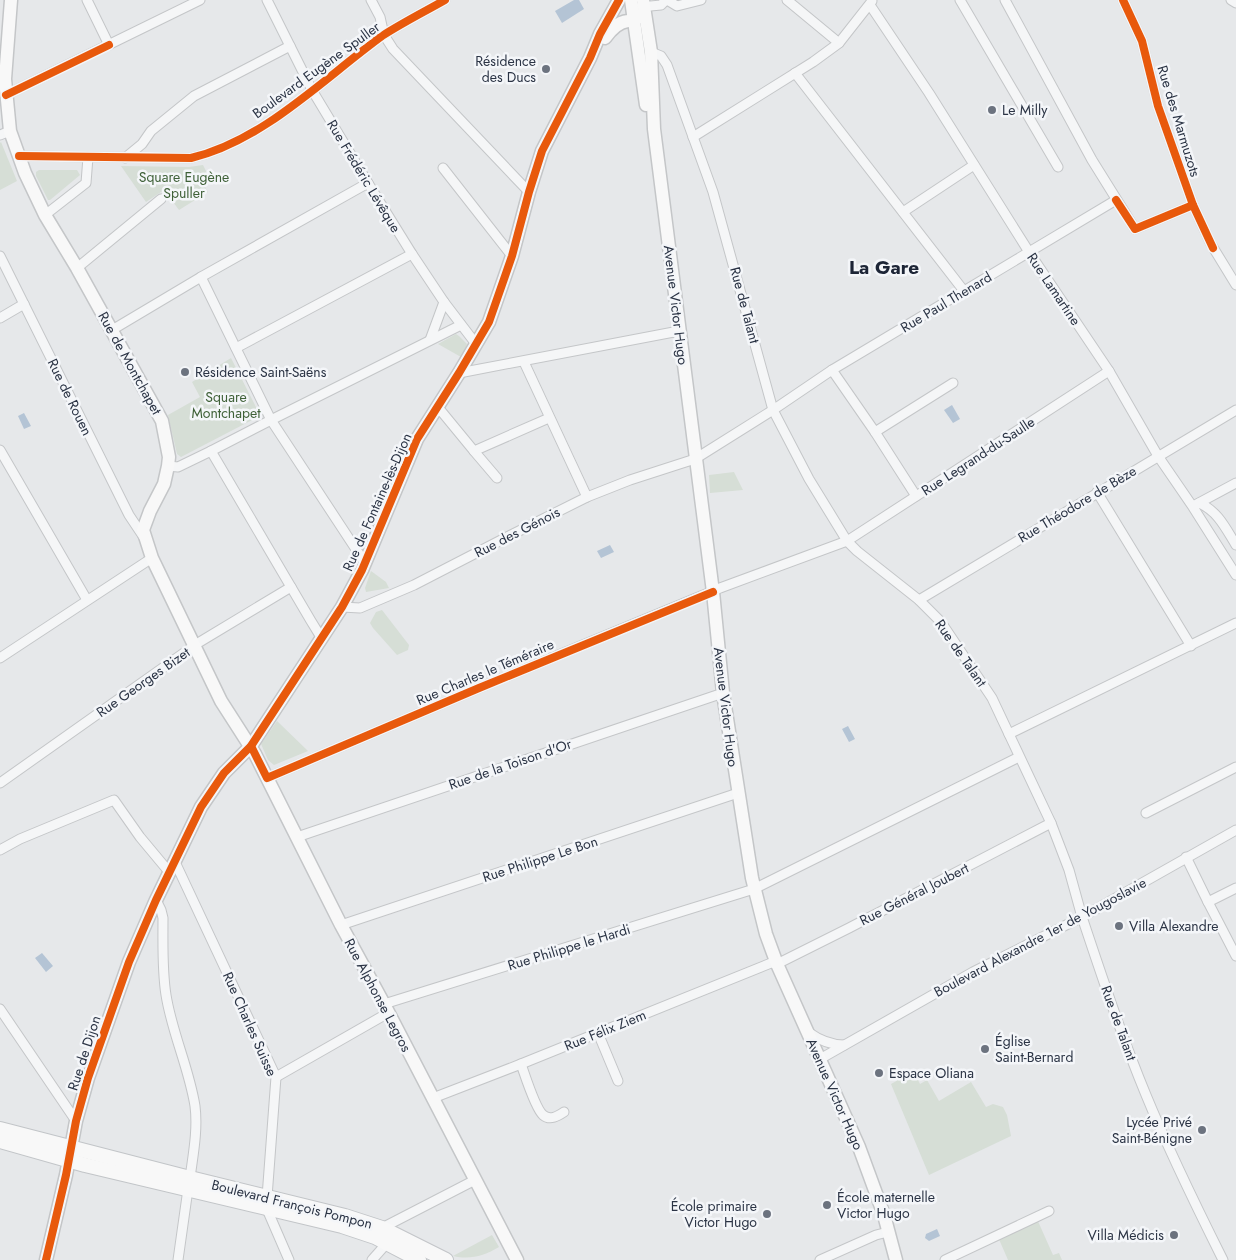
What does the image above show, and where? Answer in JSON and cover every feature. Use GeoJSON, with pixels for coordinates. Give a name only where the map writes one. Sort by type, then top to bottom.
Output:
{"type":"FeatureCollection","features":[{"type":"Feature","properties":{"kind":"main road"},"geometry":{"type":"LineString","coordinates":[[0,1129],[70,1154]]}},
{"type":"Feature","properties":{"kind":"main road"},"geometry":{"type":"LineString","coordinates":[[0,1140],[70,1154]]}},
{"type":"Feature","properties":{"kind":"main road","name":"Boulevard François Pompon"},"geometry":{"type":"LineString","coordinates":[[70,1154],[266,1202],[345,1216],[382,1228],[446,1260]]}},
{"type":"Feature","properties":{"kind":"main road","name":"Boulevard François Pompon"},"geometry":{"type":"LineString","coordinates":[[266,1202],[359,1231],[419,1260]]}},
{"type":"Feature","properties":{"kind":"street","name":"Rue de Montchapet"},"geometry":{"type":"LineString","coordinates":[[11,0],[5,79],[5,133],[19,156],[25,174],[45,215],[77,268],[162,421],[169,457],[168,466],[164,484],[144,524],[143,536]]}},
{"type":"Feature","properties":{"kind":"street"},"geometry":{"type":"LineString","coordinates":[[87,0],[109,45]]}},
{"type":"Feature","properties":{"kind":"street"},"geometry":{"type":"LineString","coordinates":[[6,95],[200,0]]}},
{"type":"Feature","properties":{"kind":"street","name":"Rue Frédéric Lévêque"},"geometry":{"type":"LineString","coordinates":[[267,0],[312,90],[368,183],[444,302],[476,344]]}},
{"type":"Feature","properties":{"kind":"street"},"geometry":{"type":"LineString","coordinates":[[371,0],[380,18],[384,35],[393,48],[529,192]]}},
{"type":"Feature","properties":{"kind":"street","name":"Boulevard Eugène Spuller"},"geometry":{"type":"LineString","coordinates":[[19,156],[191,158],[207,154],[237,141],[297,103],[384,35],[445,0]]}},
{"type":"Feature","properties":{"kind":"street","name":"Rue de Fontaine-lès-Dijon"},"geometry":{"type":"LineString","coordinates":[[172,868],[201,807],[224,773],[251,746],[342,607],[365,563],[417,439],[459,374],[489,322],[512,256],[542,151],[619,0]]}},
{"type":"Feature","properties":{"kind":"street"},"geometry":{"type":"LineString","coordinates":[[609,20],[620,10],[661,5],[666,0],[677,6],[701,0]]}},
{"type":"Feature","properties":{"kind":"street"},"geometry":{"type":"LineString","coordinates":[[786,0],[839,43]]}},
{"type":"Feature","properties":{"kind":"street"},"geometry":{"type":"LineString","coordinates":[[960,0],[1058,167]]}},
{"type":"Feature","properties":{"kind":"street"},"geometry":{"type":"LineString","coordinates":[[1005,0],[1092,160],[1135,229],[1193,205]]}},
{"type":"Feature","properties":{"kind":"street","name":"Rue des Marmuzots"},"geometry":{"type":"LineString","coordinates":[[1123,0],[1142,41],[1158,106],[1193,205],[1213,248],[1236,286]]}},
{"type":"Feature","properties":{"kind":"street"},"geometry":{"type":"LineString","coordinates":[[1231,0],[1236,3]]}},
{"type":"Feature","properties":{"kind":"street"},"geometry":{"type":"LineString","coordinates":[[693,138],[839,43],[872,2]]}},
{"type":"Feature","properties":{"kind":"street","name":"Rue Lamartine"},"geometry":{"type":"LineString","coordinates":[[872,2],[885,26],[1029,252],[1110,371],[1158,456],[1196,505],[1236,575]]}},
{"type":"Feature","properties":{"kind":"street"},"geometry":{"type":"LineString","coordinates":[[637,8],[644,47],[652,52]]}},
{"type":"Feature","properties":{"kind":"street","name":"Rue de Fontaine-lès-Dijon"},"geometry":{"type":"LineString","coordinates":[[590,58],[611,29],[625,21],[637,8]]}},
{"type":"Feature","properties":{"kind":"street","name":"Avenue Victor Hugo"},"geometry":{"type":"LineString","coordinates":[[637,8],[652,52],[654,129],[723,693],[754,889],[766,934],[777,964],[859,1148],[884,1215],[896,1260]]}},
{"type":"Feature","properties":{"kind":"street","name":"Avenue Victor Hugo"},"geometry":{"type":"LineString","coordinates":[[637,8],[648,113],[654,129]]}},
{"type":"Feature","properties":{"kind":"street"},"geometry":{"type":"LineString","coordinates":[[125,158],[142,144],[152,131],[194,96],[290,46]]}},
{"type":"Feature","properties":{"kind":"street","name":"Rue de Talant"},"geometry":{"type":"LineString","coordinates":[[652,52],[661,56],[667,65],[715,201],[773,410],[809,480],[847,541],[919,600],[941,622],[992,698],[1051,823],[1069,870],[1082,917],[1116,1018],[1145,1093],[1191,1196],[1223,1260]]}},
{"type":"Feature","properties":{"kind":"street"},"geometry":{"type":"LineString","coordinates":[[795,73],[964,291]]}},
{"type":"Feature","properties":{"kind":"street"},"geometry":{"type":"LineString","coordinates":[[45,215],[86,183],[88,157]]}},
{"type":"Feature","properties":{"kind":"street"},"geometry":{"type":"LineString","coordinates":[[903,212],[974,165]]}},
{"type":"Feature","properties":{"kind":"street"},"geometry":{"type":"LineString","coordinates":[[443,168],[512,256]]}},
{"type":"Feature","properties":{"kind":"street"},"geometry":{"type":"LineString","coordinates":[[112,330],[201,277],[368,183]]}},
{"type":"Feature","properties":{"kind":"street"},"geometry":{"type":"LineString","coordinates":[[77,268],[161,199]]}},
{"type":"Feature","properties":{"kind":"street","name":"Rue Paul Thenard"},"geometry":{"type":"LineString","coordinates":[[695,459],[832,370],[1116,200]]}},
{"type":"Feature","properties":{"kind":"street"},"geometry":{"type":"LineString","coordinates":[[236,348],[412,254]]}},
{"type":"Feature","properties":{"kind":"street","name":"Rue de Rouen"},"geometry":{"type":"LineString","coordinates":[[0,256],[129,515],[143,536]]}},
{"type":"Feature","properties":{"kind":"street"},"geometry":{"type":"LineString","coordinates":[[201,277],[271,420],[365,563]]}},
{"type":"Feature","properties":{"kind":"street"},"geometry":{"type":"LineString","coordinates":[[430,340],[444,302]]}},
{"type":"Feature","properties":{"kind":"street"},"geometry":{"type":"LineString","coordinates":[[0,318],[24,304]]}},
{"type":"Feature","properties":{"kind":"street"},"geometry":{"type":"LineString","coordinates":[[168,466],[178,467],[461,326]]}},
{"type":"Feature","properties":{"kind":"street"},"geometry":{"type":"LineString","coordinates":[[459,374],[679,331]]}},
{"type":"Feature","properties":{"kind":"street"},"geometry":{"type":"LineString","coordinates":[[524,362],[587,497]]}},
{"type":"Feature","properties":{"kind":"street"},"geometry":{"type":"LineString","coordinates":[[832,370],[916,496]]}},
{"type":"Feature","properties":{"kind":"street","name":"Rue Legrand-du-Saulle"},"geometry":{"type":"LineString","coordinates":[[712,592],[847,541],[1110,371]]}},
{"type":"Feature","properties":{"kind":"street"},"geometry":{"type":"LineString","coordinates":[[875,432],[953,383]]}},
{"type":"Feature","properties":{"kind":"street"},"geometry":{"type":"LineString","coordinates":[[437,406],[497,478]]}},
{"type":"Feature","properties":{"kind":"street","name":"Rue Théodore de Bèze"},"geometry":{"type":"LineString","coordinates":[[919,600],[1236,410]]}},
{"type":"Feature","properties":{"kind":"street"},"geometry":{"type":"LineString","coordinates":[[474,451],[549,418]]}},
{"type":"Feature","properties":{"kind":"street"},"geometry":{"type":"LineString","coordinates":[[0,450],[87,600]]}},
{"type":"Feature","properties":{"kind":"street"},"geometry":{"type":"LineString","coordinates":[[211,451],[291,587],[323,637]]}},
{"type":"Feature","properties":{"kind":"street","name":"Rue des Génois"},"geometry":{"type":"LineString","coordinates":[[342,607],[360,608],[414,585],[587,497],[630,480],[695,459]]}},
{"type":"Feature","properties":{"kind":"street"},"geometry":{"type":"LineString","coordinates":[[1196,505],[1236,483]]}},
{"type":"Feature","properties":{"kind":"street"},"geometry":{"type":"LineString","coordinates":[[1097,492],[1191,646]]}},
{"type":"Feature","properties":{"kind":"street"},"geometry":{"type":"LineString","coordinates":[[1196,505],[1208,507],[1214,513],[1236,546]]}},
{"type":"Feature","properties":{"kind":"street"},"geometry":{"type":"LineString","coordinates":[[143,536],[193,646],[221,701],[251,746]]}},
{"type":"Feature","properties":{"kind":"street"},"geometry":{"type":"LineString","coordinates":[[0,658],[152,558]]}},
{"type":"Feature","properties":{"kind":"street","name":"Rue Georges Bizet"},"geometry":{"type":"LineString","coordinates":[[0,782],[193,646],[291,587]]}},
{"type":"Feature","properties":{"kind":"street","name":"Rue Charles le Téméraire"},"geometry":{"type":"LineString","coordinates":[[267,778],[712,592]]}},
{"type":"Feature","properties":{"kind":"street"},"geometry":{"type":"LineString","coordinates":[[1009,734],[1236,623]]}},
{"type":"Feature","properties":{"kind":"street","name":"Rue de la Toison d'Or"},"geometry":{"type":"LineString","coordinates":[[297,836],[723,693]]}},
{"type":"Feature","properties":{"kind":"street","name":"Rue Alphonse Legros"},"geometry":{"type":"LineString","coordinates":[[251,746],[341,925],[517,1260]]}},
{"type":"Feature","properties":{"kind":"street","name":"Rue Philippe le Hardi"},"geometry":{"type":"LineString","coordinates":[[276,1077],[386,1008],[754,889],[1019,757]]}},
{"type":"Feature","properties":{"kind":"street"},"geometry":{"type":"LineString","coordinates":[[1146,813],[1236,767]]}},
{"type":"Feature","properties":{"kind":"street","name":"Rue Philippe Le Bon"},"geometry":{"type":"LineString","coordinates":[[341,925],[738,793]]}},
{"type":"Feature","properties":{"kind":"street","name":"Rue Charles Suisse"},"geometry":{"type":"LineString","coordinates":[[0,850],[20,839],[114,800],[140,837],[172,868],[276,1077],[266,1202],[289,1260]]}},
{"type":"Feature","properties":{"kind":"street","name":"Rue Général Joubert"},"geometry":{"type":"LineString","coordinates":[[777,964],[1051,823]]}},
{"type":"Feature","properties":{"kind":"street","name":"Boulevard Alexandre 1er de Yougoslavie"},"geometry":{"type":"LineString","coordinates":[[820,1059],[973,972],[1082,917],[1236,830]]}},
{"type":"Feature","properties":{"kind":"street"},"geometry":{"type":"LineString","coordinates":[[1186,857],[1236,956]]}},
{"type":"Feature","properties":{"kind":"street","name":"Rue de Dijon"},"geometry":{"type":"LineString","coordinates":[[46,1260],[76,1121],[100,1042],[130,962],[156,900],[172,868]]}},
{"type":"Feature","properties":{"kind":"street"},"geometry":{"type":"LineString","coordinates":[[1208,902],[1236,888]]}},
{"type":"Feature","properties":{"kind":"street"},"geometry":{"type":"LineString","coordinates":[[156,900],[163,918],[163,972],[166,995],[195,1107],[195,1131],[178,1260]]}},
{"type":"Feature","properties":{"kind":"street","name":"Rue Félix Ziem"},"geometry":{"type":"LineString","coordinates":[[432,1098],[771,963],[777,964]]}},
{"type":"Feature","properties":{"kind":"street"},"geometry":{"type":"LineString","coordinates":[[0,1009],[76,1121]]}},
{"type":"Feature","properties":{"kind":"street"},"geometry":{"type":"LineString","coordinates":[[808,1032],[825,1042],[834,1045],[844,1045]]}},
{"type":"Feature","properties":{"kind":"street"},"geometry":{"type":"LineString","coordinates":[[598,1033],[618,1081]]}},
{"type":"Feature","properties":{"kind":"street"},"geometry":{"type":"LineString","coordinates":[[521,1064],[543,1115],[548,1118],[556,1118],[564,1112]]}},
{"type":"Feature","properties":{"kind":"street"},"geometry":{"type":"LineString","coordinates":[[382,1228],[475,1180]]}},
{"type":"Feature","properties":{"kind":"street"},"geometry":{"type":"LineString","coordinates":[[945,1260],[1049,1211]]}},
{"type":"Feature","properties":{"kind":"street"},"geometry":{"type":"LineString","coordinates":[[820,1260],[876,1235],[888,1232]]}},
{"type":"Feature","properties":{"kind":"street","name":"Rue Alphonse Legros"},"geometry":{"type":"LineString","coordinates":[[508,1242],[510,1260]]}},
{"type":"Feature","properties":{"kind":"street"},"geometry":{"type":"LineString","coordinates":[[372,1260],[387,1243]]}},
{"type":"Feature","properties":{"kind":"green space"},"geometry":{"type":"Polygon","coordinates":[[[0,143],[17,181],[0,190],[0,143]]]}},
{"type":"Feature","properties":{"kind":"green space","name":"Square Eugène Spuller"},"geometry":{"type":"Polygon","coordinates":[[[203,165],[208,175],[201,180],[208,192],[179,210],[164,190],[146,202],[121,166],[189,167],[203,165]]]}},
{"type":"Feature","properties":{"kind":"green space"},"geometry":{"type":"Polygon","coordinates":[[[39,170],[77,170],[80,175],[48,200],[36,176],[36,172],[39,170]]]}},
{"type":"Feature","properties":{"kind":"green space"},"geometry":{"type":"Polygon","coordinates":[[[456,334],[467,344],[461,357],[438,344],[456,334]]]}},
{"type":"Feature","properties":{"kind":"green space","name":"Square Montchapet"},"geometry":{"type":"Polygon","coordinates":[[[231,358],[258,411],[256,418],[181,457],[177,454],[168,415],[200,397],[192,382],[231,358]]]}},
{"type":"Feature","properties":{"kind":"green space"},"geometry":{"type":"Polygon","coordinates":[[[734,472],[743,490],[710,493],[709,475],[734,472]]]}},
{"type":"Feature","properties":{"kind":"green space"},"geometry":{"type":"Polygon","coordinates":[[[371,571],[386,582],[389,588],[366,592],[365,588],[371,571]]]}},
{"type":"Feature","properties":{"kind":"green space"},"geometry":{"type":"Polygon","coordinates":[[[382,610],[409,645],[408,650],[397,655],[373,628],[370,623],[376,612],[382,610]]]}},
{"type":"Feature","properties":{"kind":"green space"},"geometry":{"type":"Polygon","coordinates":[[[277,721],[308,751],[274,765],[268,760],[261,744],[277,721]]]}},
{"type":"Feature","properties":{"kind":"green space"},"geometry":{"type":"Polygon","coordinates":[[[916,1076],[920,1084],[927,1080],[939,1101],[971,1082],[986,1107],[993,1104],[1003,1107],[1007,1115],[1011,1136],[929,1175],[891,1084],[900,1079],[916,1076]]]}},
{"type":"Feature","properties":{"kind":"green space"},"geometry":{"type":"Polygon","coordinates":[[[1037,1219],[1053,1255],[1059,1253],[1062,1260],[1008,1260],[998,1237],[1037,1219]]]}},
{"type":"Feature","properties":{"kind":"green space"},"geometry":{"type":"Polygon","coordinates":[[[492,1235],[499,1247],[482,1255],[471,1257],[453,1256],[492,1235]]]}},
{"type":"Feature","properties":{"kind":"water"},"geometry":{"type":"Polygon","coordinates":[[[574,0],[579,0],[584,9],[562,23],[555,11],[574,0]]]}},
{"type":"Feature","properties":{"kind":"water"},"geometry":{"type":"Polygon","coordinates":[[[952,405],[960,419],[953,423],[944,410],[952,405]]]}},
{"type":"Feature","properties":{"kind":"water"},"geometry":{"type":"Polygon","coordinates":[[[24,413],[31,426],[24,429],[18,416],[24,413]]]}},
{"type":"Feature","properties":{"kind":"water"},"geometry":{"type":"Polygon","coordinates":[[[610,545],[614,552],[601,558],[597,551],[610,545]]]}},
{"type":"Feature","properties":{"kind":"water"},"geometry":{"type":"Polygon","coordinates":[[[848,726],[855,739],[849,742],[842,729],[848,726]]]}},
{"type":"Feature","properties":{"kind":"water"},"geometry":{"type":"Polygon","coordinates":[[[42,953],[53,966],[46,972],[35,958],[42,953]]]}},
{"type":"Feature","properties":{"kind":"water"},"geometry":{"type":"Polygon","coordinates":[[[937,1229],[940,1236],[929,1241],[925,1238],[926,1234],[937,1229]]]}},
{"type":"Feature","properties":{"kind":"cycle path"},"geometry":{"type":"LineString","coordinates":[[19,156],[191,158],[217,150],[243,138],[268,123],[382,36],[445,0]]}},
{"type":"Feature","properties":{"kind":"cycle path"},"geometry":{"type":"LineString","coordinates":[[46,1260],[66,1175],[76,1121],[88,1078],[129,962],[156,900],[201,807],[224,773],[251,746],[342,607],[362,570],[417,439],[489,322],[512,256],[542,151],[619,0]]}},
{"type":"Feature","properties":{"kind":"cycle path"},"geometry":{"type":"LineString","coordinates":[[1123,0],[1142,41],[1158,106],[1193,205],[1213,248]]}},
{"type":"Feature","properties":{"kind":"cycle path"},"geometry":{"type":"LineString","coordinates":[[6,95],[109,45]]}},
{"type":"Feature","properties":{"kind":"cycle path"},"geometry":{"type":"LineString","coordinates":[[1116,200],[1135,229],[1193,205]]}},
{"type":"Feature","properties":{"kind":"cycle path"},"geometry":{"type":"LineString","coordinates":[[251,746],[267,778],[713,592]]}},
{"type":"Feature","properties":{"kind":"place","name":"Résidence des Ducs"},"geometry":{"type":"Point","coordinates":[546,69]}},
{"type":"Feature","properties":{"kind":"place","name":"Le Milly"},"geometry":{"type":"Point","coordinates":[992,110]}},
{"type":"Feature","properties":{"kind":"place","name":"Résidence Saint-Saëns"},"geometry":{"type":"Point","coordinates":[185,372]}},
{"type":"Feature","properties":{"kind":"place","name":"Villa Alexandre"},"geometry":{"type":"Point","coordinates":[1119,926]}},
{"type":"Feature","properties":{"kind":"place","name":"Église Saint-Bernard"},"geometry":{"type":"Point","coordinates":[985,1049]}},
{"type":"Feature","properties":{"kind":"place","name":"Espace Oliana"},"geometry":{"type":"Point","coordinates":[879,1073]}},
{"type":"Feature","properties":{"kind":"place","name":"Lycée Privé Saint-Bénigne"},"geometry":{"type":"Point","coordinates":[1202,1130]}},
{"type":"Feature","properties":{"kind":"place","name":"École maternelle Victor Hugo"},"geometry":{"type":"Point","coordinates":[827,1205]}},
{"type":"Feature","properties":{"kind":"place","name":"École primaire Victor Hugo"},"geometry":{"type":"Point","coordinates":[767,1214]}},
{"type":"Feature","properties":{"kind":"place","name":"Villa Médicis"},"geometry":{"type":"Point","coordinates":[1174,1235]}},
{"type":"Feature","properties":{"kind":"district","name":"La Gare"},"geometry":{"type":"Point","coordinates":[884,267]}}]}
